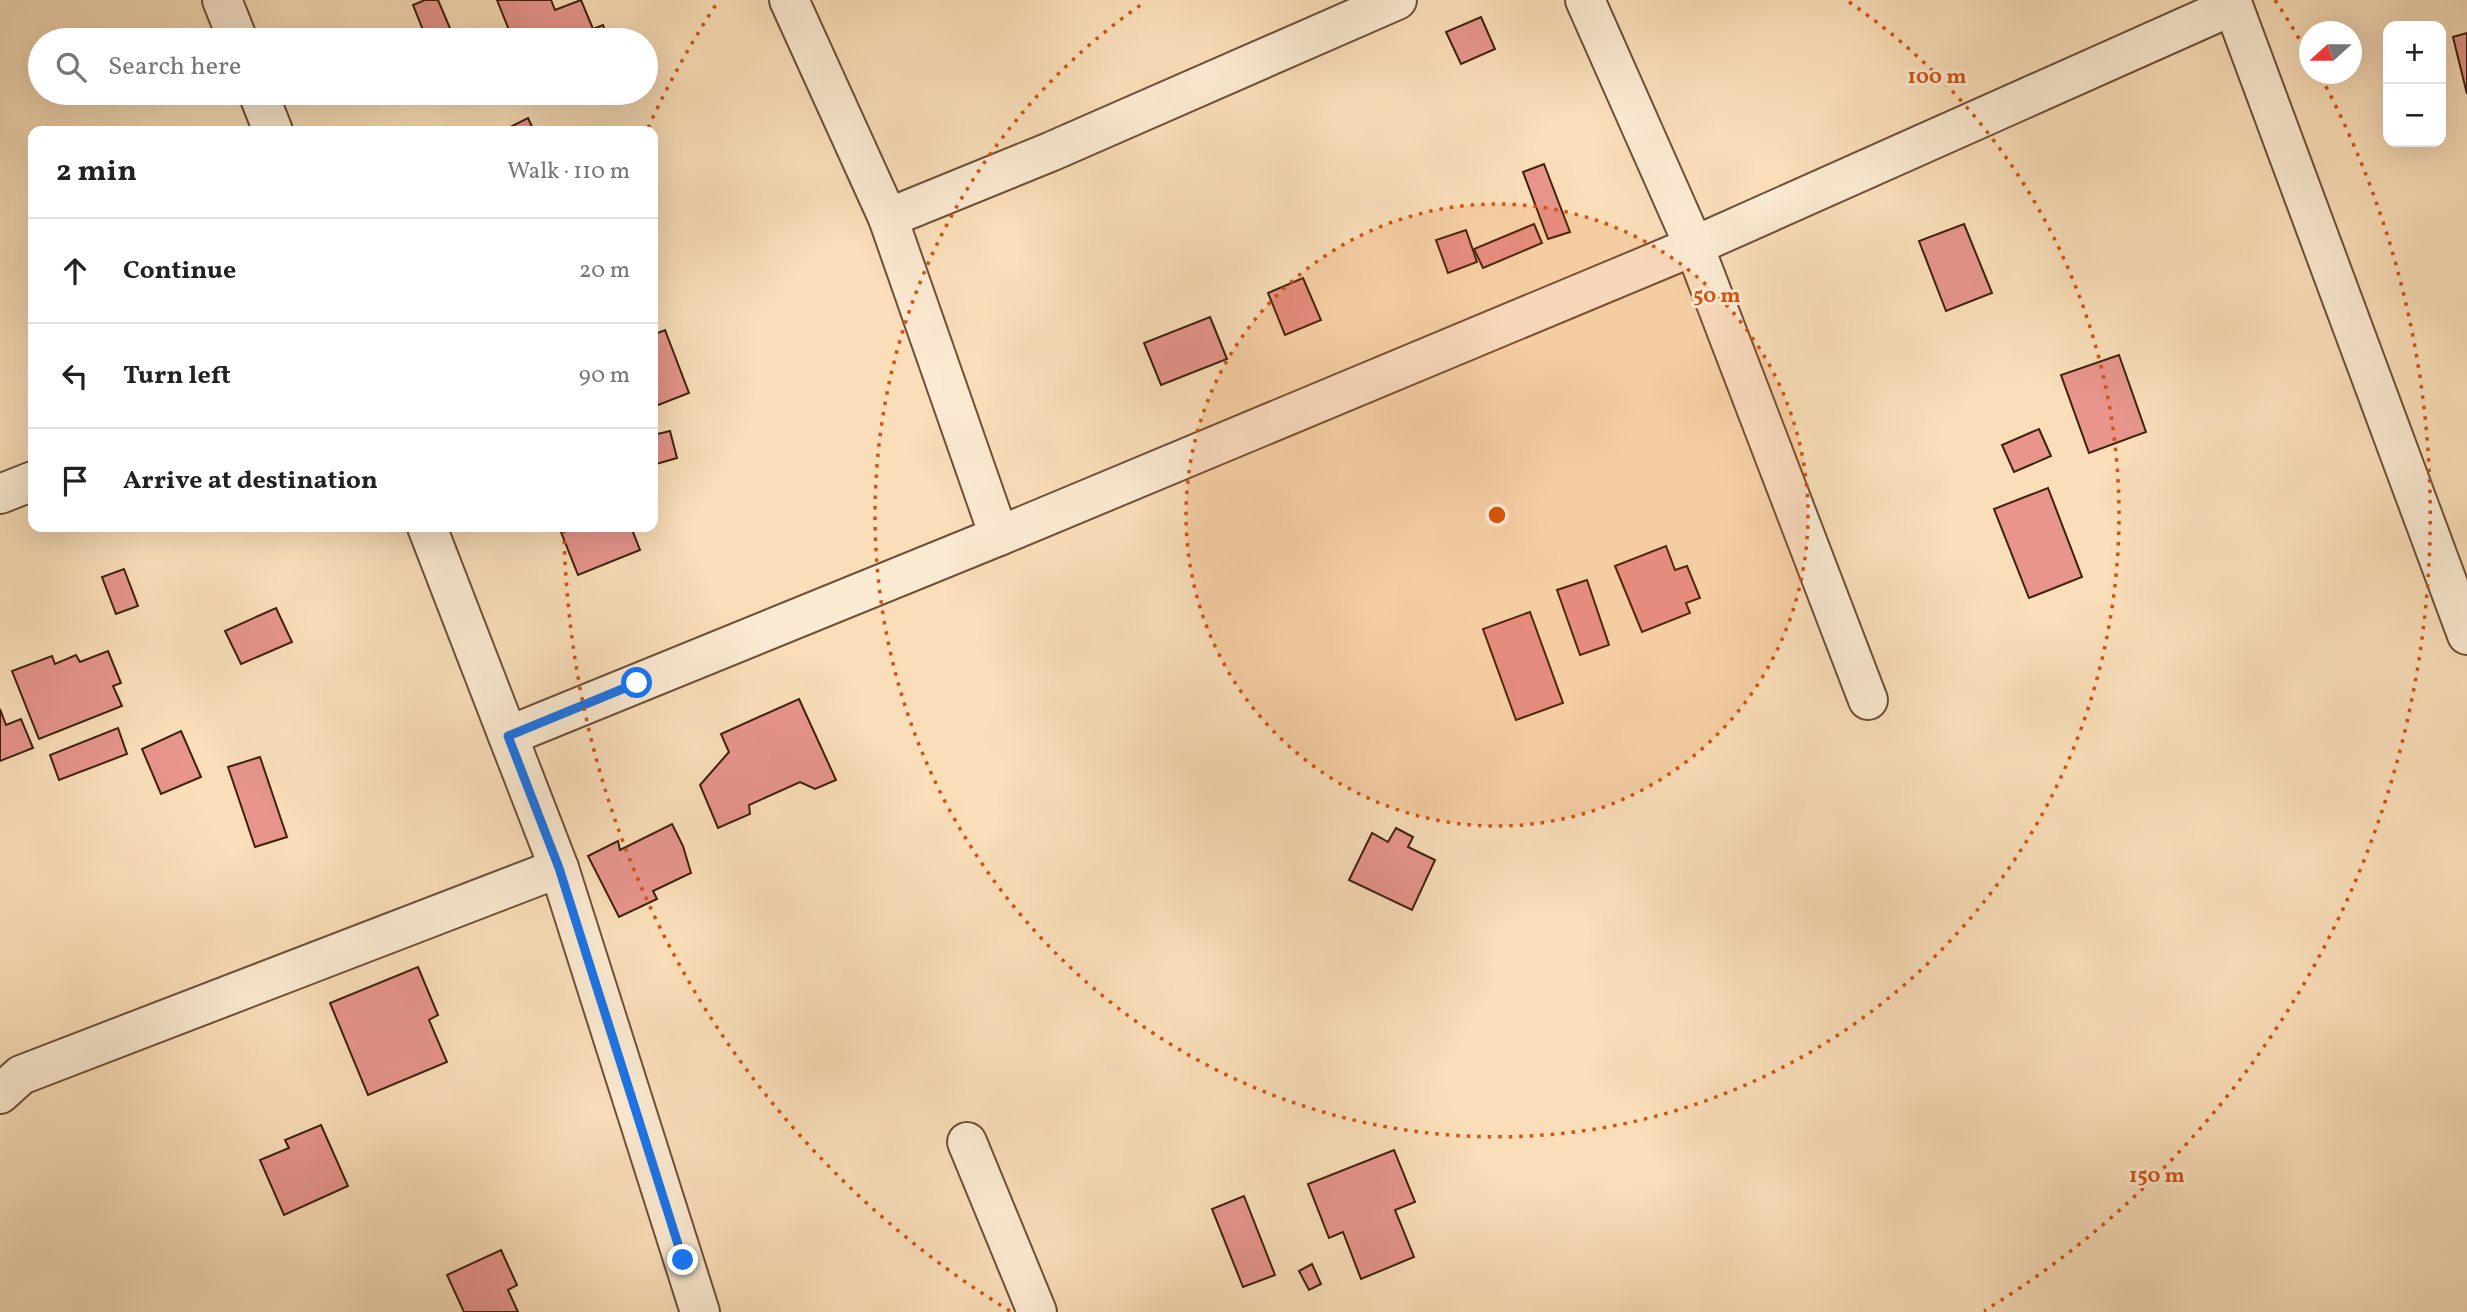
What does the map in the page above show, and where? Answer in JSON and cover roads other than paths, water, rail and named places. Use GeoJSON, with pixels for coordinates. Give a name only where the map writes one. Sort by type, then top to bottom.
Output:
{"type":"FeatureCollection","features":[{"type":"Feature","properties":{"kind":"street"},"geometry":{"type":"LineString","coordinates":[[222,0],[233,28]]}},
{"type":"Feature","properties":{"kind":"street"},"geometry":{"type":"LineString","coordinates":[[789,0],[888,218],[999,536]]}},
{"type":"Feature","properties":{"kind":"street"},"geometry":{"type":"LineString","coordinates":[[888,218],[1050,152],[1397,0]]}},
{"type":"Feature","properties":{"kind":"street"},"geometry":{"type":"LineString","coordinates":[[1585,0],[1694,246],[1868,700]]}},
{"type":"Feature","properties":{"kind":"street"},"geometry":{"type":"LineString","coordinates":[[508,736],[999,536],[1694,246],[2232,3],[2467,635]]}},
{"type":"Feature","properties":{"kind":"street"},"geometry":{"type":"LineString","coordinates":[[263,105],[271,126]]}},
{"type":"Feature","properties":{"kind":"street"},"geometry":{"type":"LineString","coordinates":[[0,494],[28,483]]}},
{"type":"Feature","properties":{"kind":"street"},"geometry":{"type":"LineString","coordinates":[[429,532],[559,868],[700,1312]]}},
{"type":"Feature","properties":{"kind":"street"},"geometry":{"type":"LineString","coordinates":[[0,1094],[21,1075],[559,868]]}},
{"type":"Feature","properties":{"kind":"street"},"geometry":{"type":"LineString","coordinates":[[967,1142],[1037,1312]]}}]}
